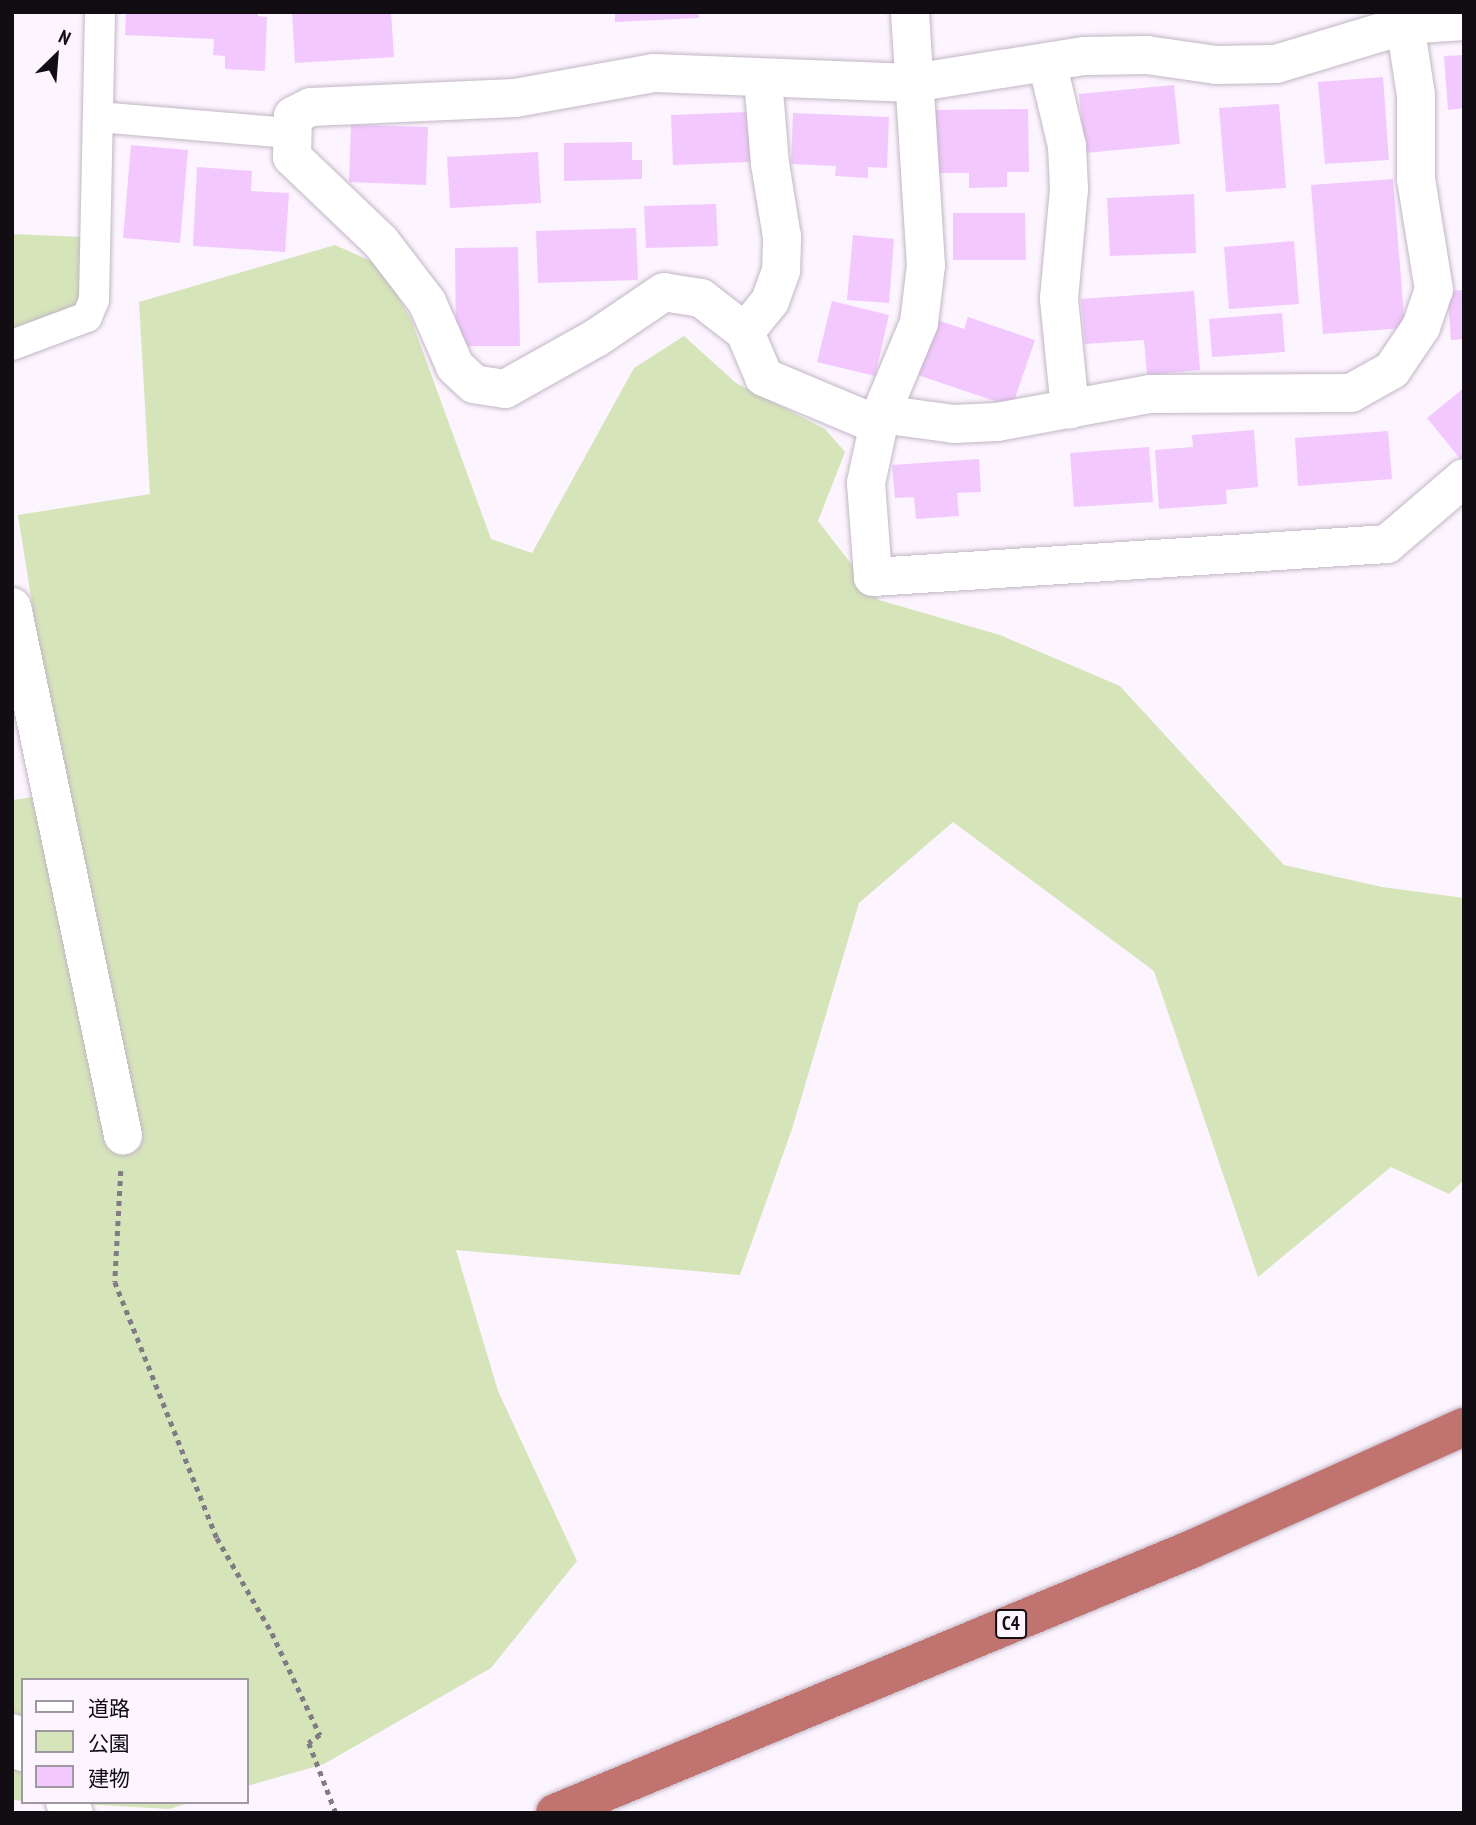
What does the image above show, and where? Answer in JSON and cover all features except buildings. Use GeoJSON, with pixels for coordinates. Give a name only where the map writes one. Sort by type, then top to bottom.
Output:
{"type":"FeatureCollection","features":[{"type":"Feature","properties":{"kind":"highway","name":"C4"},"geometry":{"type":"LineString","coordinates":[[555,1813],[1180,1555],[1464,1427]]}},
{"type":"Feature","properties":{"kind":"street"},"geometry":{"type":"LineString","coordinates":[[12,345],[87,317],[94,300],[100,12]]}},
{"type":"Feature","properties":{"kind":"street"},"geometry":{"type":"LineString","coordinates":[[909,12],[926,265],[919,323],[879,419],[866,483],[873,578],[1387,544],[1464,478]]}},
{"type":"Feature","properties":{"kind":"street"},"geometry":{"type":"LineString","coordinates":[[1405,25],[1416,95],[1416,179],[1434,290],[1420,327],[1392,370],[1351,393],[1150,394],[1070,409],[954,424],[879,419],[764,377],[745,332],[701,298],[664,292],[596,338],[505,389],[474,384],[455,366],[427,302],[381,242],[292,157],[289,133],[293,116],[311,107],[515,98],[654,73],[913,83],[1084,56],[1147,55],[1216,65],[1276,64],[1405,25],[1464,21]]}},
{"type":"Feature","properties":{"kind":"street"},"geometry":{"type":"LineString","coordinates":[[1047,62],[1067,146],[1069,189],[1059,299],[1070,409]]}},
{"type":"Feature","properties":{"kind":"street"},"geometry":{"type":"LineString","coordinates":[[745,332],[770,301],[781,270],[782,237],[770,164],[763,79]]}},
{"type":"Feature","properties":{"kind":"street"},"geometry":{"type":"LineString","coordinates":[[98,117],[289,133]]}},
{"type":"Feature","properties":{"kind":"street"},"geometry":{"type":"LineString","coordinates":[[12,607],[123,1135]]}},
{"type":"Feature","properties":{"kind":"street"},"geometry":{"type":"LineString","coordinates":[[12,1732],[21,1748]]}},
{"type":"Feature","properties":{"kind":"path"},"geometry":{"type":"LineString","coordinates":[[123,1135],[115,1282],[217,1538],[272,1633],[320,1735],[309,1743],[337,1813]]}},
{"type":"Feature","properties":{"kind":"green space"},"geometry":{"type":"Polygon","coordinates":[[[12,234],[84,237],[82,298],[76,310],[12,333],[12,234]]]}},
{"type":"Feature","properties":{"kind":"green space"},"geometry":{"type":"Polygon","coordinates":[[[335,245],[380,265],[411,319],[491,539],[532,553],[634,368],[684,336],[736,383],[825,429],[845,452],[818,521],[879,600],[1000,635],[1120,686],[1284,865],[1382,887],[1464,898],[1464,1180],[1449,1194],[1391,1167],[1258,1277],[1154,971],[953,822],[859,903],[792,1129],[740,1275],[456,1250],[498,1391],[577,1561],[491,1668],[324,1764],[248,1786],[248,1678],[21,1678],[21,1801],[12,1800],[12,800],[62,793],[18,515],[150,494],[139,302],[335,245]]]}},
{"type":"Feature","properties":{"kind":"green space"},"geometry":{"type":"Polygon","coordinates":[[[83,1804],[185,1804],[169,1809],[83,1804]]]}}]}
